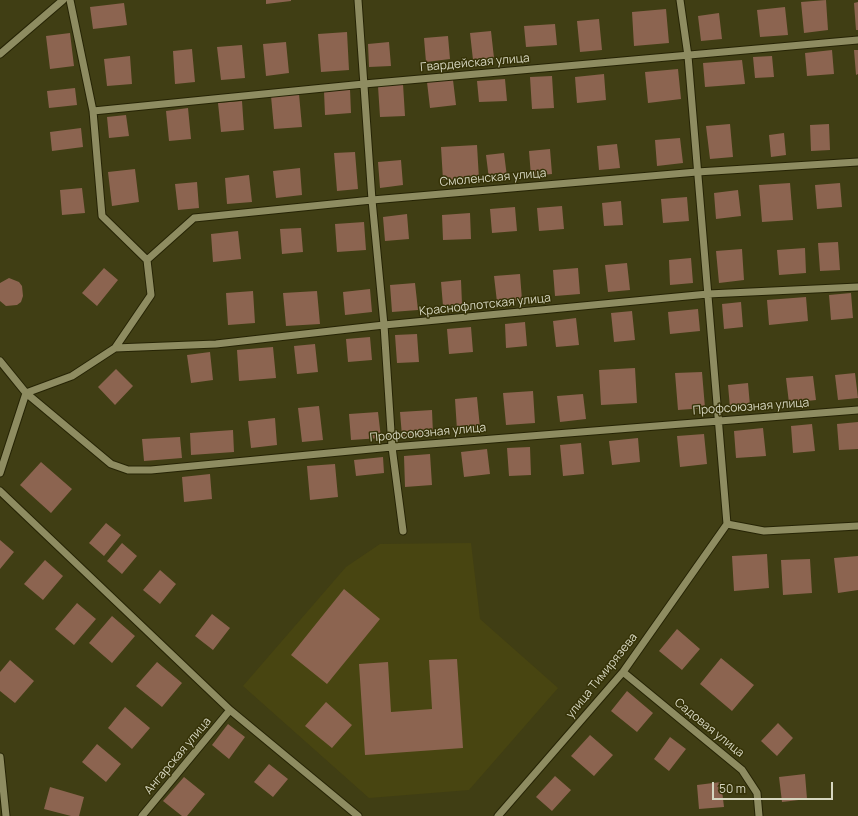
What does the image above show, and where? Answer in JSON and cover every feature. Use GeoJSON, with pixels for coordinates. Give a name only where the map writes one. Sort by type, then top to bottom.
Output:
{"type":"FeatureCollection","features":[{"type":"Feature","properties":{"kind":"street"},"geometry":{"type":"LineString","coordinates":[[0,54],[62,0]]}},
{"type":"Feature","properties":{"kind":"street"},"geometry":{"type":"LineString","coordinates":[[0,473],[26,393],[72,376],[115,348],[151,295],[147,260],[102,216],[93,111],[70,0]]}},
{"type":"Feature","properties":{"kind":"street"},"geometry":{"type":"LineString","coordinates":[[358,0],[372,200],[384,325],[392,447],[403,531]]}},
{"type":"Feature","properties":{"kind":"street"},"geometry":{"type":"LineString","coordinates":[[680,0],[688,56],[727,524],[764,531],[858,526]]}},
{"type":"Feature","properties":{"kind":"street","name":"Гвардейская улица"},"geometry":{"type":"LineString","coordinates":[[93,111],[364,84],[858,40]]}},
{"type":"Feature","properties":{"kind":"street","name":"Смоленская улица"},"geometry":{"type":"LineString","coordinates":[[147,260],[194,218],[372,200],[697,172],[858,162]]}},
{"type":"Feature","properties":{"kind":"street","name":"Краснофлотская улица"},"geometry":{"type":"LineString","coordinates":[[115,348],[216,344],[384,325],[708,294],[858,287]]}},
{"type":"Feature","properties":{"kind":"street","name":"Профсоюзная улица"},"geometry":{"type":"LineString","coordinates":[[0,361],[26,393],[111,464],[128,470],[151,470],[392,447],[858,410]]}},
{"type":"Feature","properties":{"kind":"street"},"geometry":{"type":"LineString","coordinates":[[0,491],[230,710],[358,816]]}},
{"type":"Feature","properties":{"kind":"street","name":"улица Тимирязева"},"geometry":{"type":"LineString","coordinates":[[498,816],[623,672],[727,524]]}},
{"type":"Feature","properties":{"kind":"street","name":"Садовая улица"},"geometry":{"type":"LineString","coordinates":[[623,672],[742,770],[757,793],[759,816]]}},
{"type":"Feature","properties":{"kind":"street","name":"Ангарская улица"},"geometry":{"type":"LineString","coordinates":[[142,816],[230,710]]}},
{"type":"Feature","properties":{"kind":"street"},"geometry":{"type":"LineString","coordinates":[[0,756],[6,816]]}},
{"type":"Feature","properties":{"kind":"shaded area"},"geometry":{"type":"Polygon","coordinates":[[[471,543],[480,619],[558,688],[469,790],[369,798],[243,686],[346,567],[380,544],[471,543]]]}},
{"type":"Feature","properties":{"kind":"building"},"geometry":{"type":"Polygon","coordinates":[[[266,0],[291,0],[291,1],[266,4],[266,0]]]}},
{"type":"Feature","properties":{"kind":"building"},"geometry":{"type":"Polygon","coordinates":[[[826,0],[828,30],[804,33],[801,2],[826,0]]]}},
{"type":"Feature","properties":{"kind":"building"},"geometry":{"type":"Polygon","coordinates":[[[858,2],[858,30],[856,30],[854,3],[858,2]]]}},
{"type":"Feature","properties":{"kind":"building"},"geometry":{"type":"Polygon","coordinates":[[[124,3],[127,25],[93,29],[90,7],[124,3]]]}},
{"type":"Feature","properties":{"kind":"building"},"geometry":{"type":"Polygon","coordinates":[[[785,7],[788,35],[760,37],[757,10],[785,7]]]}},
{"type":"Feature","properties":{"kind":"building"},"geometry":{"type":"Polygon","coordinates":[[[666,9],[669,43],[634,46],[632,12],[666,9]]]}},
{"type":"Feature","properties":{"kind":"building"},"geometry":{"type":"Polygon","coordinates":[[[719,13],[722,39],[701,41],[698,16],[719,13]]]}},
{"type":"Feature","properties":{"kind":"building"},"geometry":{"type":"Polygon","coordinates":[[[599,19],[602,50],[580,52],[577,21],[599,19]]]}},
{"type":"Feature","properties":{"kind":"building"},"geometry":{"type":"Polygon","coordinates":[[[555,24],[557,45],[526,47],[524,26],[555,24]]]}},
{"type":"Feature","properties":{"kind":"building"},"geometry":{"type":"Polygon","coordinates":[[[491,31],[494,58],[473,60],[470,33],[491,31]]]}},
{"type":"Feature","properties":{"kind":"building"},"geometry":{"type":"Polygon","coordinates":[[[347,32],[349,70],[321,72],[318,34],[347,32]]]}},
{"type":"Feature","properties":{"kind":"building"},"geometry":{"type":"Polygon","coordinates":[[[70,33],[74,66],[50,69],[46,36],[70,33]]]}},
{"type":"Feature","properties":{"kind":"building"},"geometry":{"type":"Polygon","coordinates":[[[448,36],[450,59],[426,62],[424,38],[448,36]]]}},
{"type":"Feature","properties":{"kind":"building"},"geometry":{"type":"Polygon","coordinates":[[[286,42],[289,73],[266,76],[263,44],[286,42]]]}},
{"type":"Feature","properties":{"kind":"building"},"geometry":{"type":"Polygon","coordinates":[[[389,42],[391,66],[369,67],[368,44],[389,42]]]}},
{"type":"Feature","properties":{"kind":"building"},"geometry":{"type":"Polygon","coordinates":[[[242,45],[245,78],[221,80],[217,47],[242,45]]]}},
{"type":"Feature","properties":{"kind":"building"},"geometry":{"type":"Polygon","coordinates":[[[192,49],[195,82],[175,84],[173,51],[192,49]]]}},
{"type":"Feature","properties":{"kind":"building"},"geometry":{"type":"Polygon","coordinates":[[[832,50],[834,74],[807,76],[805,53],[832,50]]]}},
{"type":"Feature","properties":{"kind":"building"},"geometry":{"type":"Polygon","coordinates":[[[854,50],[858,50],[858,74],[856,75],[854,50]]]}},
{"type":"Feature","properties":{"kind":"building"},"geometry":{"type":"Polygon","coordinates":[[[130,56],[132,84],[107,86],[104,59],[130,56]]]}},
{"type":"Feature","properties":{"kind":"building"},"geometry":{"type":"Polygon","coordinates":[[[772,56],[774,77],[755,78],[753,57],[772,56]]]}},
{"type":"Feature","properties":{"kind":"building"},"geometry":{"type":"Polygon","coordinates":[[[742,60],[745,84],[705,87],[703,63],[742,60]]]}},
{"type":"Feature","properties":{"kind":"building"},"geometry":{"type":"Polygon","coordinates":[[[678,69],[681,99],[648,103],[645,72],[678,69]]]}},
{"type":"Feature","properties":{"kind":"building"},"geometry":{"type":"Polygon","coordinates":[[[604,74],[606,100],[577,103],[575,77],[604,74]]]}},
{"type":"Feature","properties":{"kind":"building"},"geometry":{"type":"Polygon","coordinates":[[[552,76],[554,108],[532,109],[530,77],[552,76]]]}},
{"type":"Feature","properties":{"kind":"building"},"geometry":{"type":"Polygon","coordinates":[[[505,79],[507,101],[479,102],[477,81],[505,79]]]}},
{"type":"Feature","properties":{"kind":"building"},"geometry":{"type":"Polygon","coordinates":[[[453,80],[456,105],[430,108],[427,82],[453,80]]]}},
{"type":"Feature","properties":{"kind":"building"},"geometry":{"type":"Polygon","coordinates":[[[403,84],[405,116],[380,117],[378,86],[403,84]]]}},
{"type":"Feature","properties":{"kind":"building"},"geometry":{"type":"Polygon","coordinates":[[[75,88],[77,105],[49,108],[47,91],[75,88]]]}},
{"type":"Feature","properties":{"kind":"building"},"geometry":{"type":"Polygon","coordinates":[[[350,89],[351,113],[325,115],[324,91],[350,89]]]}},
{"type":"Feature","properties":{"kind":"building"},"geometry":{"type":"Polygon","coordinates":[[[299,94],[302,127],[274,129],[271,96],[299,94]]]}},
{"type":"Feature","properties":{"kind":"building"},"geometry":{"type":"Polygon","coordinates":[[[242,101],[244,130],[221,132],[218,103],[242,101]]]}},
{"type":"Feature","properties":{"kind":"building"},"geometry":{"type":"Polygon","coordinates":[[[188,108],[191,139],[169,141],[166,111],[188,108]]]}},
{"type":"Feature","properties":{"kind":"building"},"geometry":{"type":"Polygon","coordinates":[[[126,115],[129,136],[109,138],[107,117],[126,115]]]}},
{"type":"Feature","properties":{"kind":"building"},"geometry":{"type":"Polygon","coordinates":[[[730,124],[733,157],[710,159],[706,126],[730,124]]]}},
{"type":"Feature","properties":{"kind":"building"},"geometry":{"type":"Polygon","coordinates":[[[829,124],[830,150],[811,151],[810,125],[829,124]]]}},
{"type":"Feature","properties":{"kind":"building"},"geometry":{"type":"Polygon","coordinates":[[[81,128],[83,147],[52,151],[50,132],[81,128]]]}},
{"type":"Feature","properties":{"kind":"building"},"geometry":{"type":"Polygon","coordinates":[[[784,133],[786,155],[771,157],[769,135],[784,133]]]}},
{"type":"Feature","properties":{"kind":"building"},"geometry":{"type":"Polygon","coordinates":[[[680,138],[683,163],[657,166],[655,140],[680,138]]]}},
{"type":"Feature","properties":{"kind":"building"},"geometry":{"type":"Polygon","coordinates":[[[617,144],[620,168],[599,170],[597,146],[617,144]]]}},
{"type":"Feature","properties":{"kind":"building"},"geometry":{"type":"Polygon","coordinates":[[[477,145],[479,179],[443,180],[441,147],[477,145]]]}},
{"type":"Feature","properties":{"kind":"building"},"geometry":{"type":"Polygon","coordinates":[[[550,149],[552,174],[531,176],[529,151],[550,149]]]}},
{"type":"Feature","properties":{"kind":"building"},"geometry":{"type":"Polygon","coordinates":[[[355,152],[358,189],[337,191],[334,153],[355,152]]]}},
{"type":"Feature","properties":{"kind":"building"},"geometry":{"type":"Polygon","coordinates":[[[504,153],[507,177],[489,179],[486,155],[504,153]]]}},
{"type":"Feature","properties":{"kind":"building"},"geometry":{"type":"Polygon","coordinates":[[[401,160],[403,185],[380,188],[378,162],[401,160]]]}},
{"type":"Feature","properties":{"kind":"building"},"geometry":{"type":"Polygon","coordinates":[[[300,168],[302,195],[276,198],[273,171],[300,168]]]}},
{"type":"Feature","properties":{"kind":"building"},"geometry":{"type":"Polygon","coordinates":[[[135,169],[139,202],[112,206],[108,172],[135,169]]]}},
{"type":"Feature","properties":{"kind":"building"},"geometry":{"type":"Polygon","coordinates":[[[249,175],[252,202],[227,204],[225,178],[249,175]]]}},
{"type":"Feature","properties":{"kind":"building"},"geometry":{"type":"Polygon","coordinates":[[[197,182],[199,208],[178,210],[175,184],[197,182]]]}},
{"type":"Feature","properties":{"kind":"building"},"geometry":{"type":"Polygon","coordinates":[[[790,183],[793,220],[762,222],[759,185],[790,183]]]}},
{"type":"Feature","properties":{"kind":"building"},"geometry":{"type":"Polygon","coordinates":[[[840,183],[842,207],[817,209],[815,185],[840,183]]]}},
{"type":"Feature","properties":{"kind":"building"},"geometry":{"type":"Polygon","coordinates":[[[82,188],[85,213],[62,215],[60,190],[82,188]]]}},
{"type":"Feature","properties":{"kind":"building"},"geometry":{"type":"Polygon","coordinates":[[[738,190],[741,216],[716,219],[714,193],[738,190]]]}},
{"type":"Feature","properties":{"kind":"building"},"geometry":{"type":"Polygon","coordinates":[[[687,197],[689,221],[663,223],[661,199],[687,197]]]}},
{"type":"Feature","properties":{"kind":"building"},"geometry":{"type":"Polygon","coordinates":[[[621,201],[623,225],[604,226],[602,203],[621,201]]]}},
{"type":"Feature","properties":{"kind":"building"},"geometry":{"type":"Polygon","coordinates":[[[562,206],[564,229],[539,231],[537,208],[562,206]]]}},
{"type":"Feature","properties":{"kind":"building"},"geometry":{"type":"Polygon","coordinates":[[[515,207],[517,231],[492,233],[490,209],[515,207]]]}},
{"type":"Feature","properties":{"kind":"building"},"geometry":{"type":"Polygon","coordinates":[[[470,213],[471,239],[443,240],[442,215],[470,213]]]}},
{"type":"Feature","properties":{"kind":"building"},"geometry":{"type":"Polygon","coordinates":[[[407,214],[409,239],[385,241],[383,217],[407,214]]]}},
{"type":"Feature","properties":{"kind":"building"},"geometry":{"type":"Polygon","coordinates":[[[364,222],[366,250],[337,252],[335,224],[364,222]]]}},
{"type":"Feature","properties":{"kind":"building"},"geometry":{"type":"Polygon","coordinates":[[[301,228],[303,252],[282,254],[280,229],[301,228]]]}},
{"type":"Feature","properties":{"kind":"building"},"geometry":{"type":"Polygon","coordinates":[[[238,231],[241,259],[213,262],[211,234],[238,231]]]}},
{"type":"Feature","properties":{"kind":"building"},"geometry":{"type":"Polygon","coordinates":[[[838,242],[840,270],[820,271],[818,243],[838,242]]]}},
{"type":"Feature","properties":{"kind":"building"},"geometry":{"type":"Polygon","coordinates":[[[805,248],[806,273],[779,275],[777,250],[805,248]]]}},
{"type":"Feature","properties":{"kind":"building"},"geometry":{"type":"Polygon","coordinates":[[[742,249],[744,280],[719,283],[716,251],[742,249]]]}},
{"type":"Feature","properties":{"kind":"building"},"geometry":{"type":"Polygon","coordinates":[[[691,258],[693,283],[670,285],[669,260],[691,258]]]}},
{"type":"Feature","properties":{"kind":"building"},"geometry":{"type":"Polygon","coordinates":[[[627,263],[630,290],[608,292],[605,265],[627,263]]]}},
{"type":"Feature","properties":{"kind":"building"},"geometry":{"type":"Polygon","coordinates":[[[104,268],[118,280],[97,306],[82,293],[104,268]]]}},
{"type":"Feature","properties":{"kind":"building"},"geometry":{"type":"Polygon","coordinates":[[[578,268],[580,294],[555,296],[553,270],[578,268]]]}},
{"type":"Feature","properties":{"kind":"building"},"geometry":{"type":"Polygon","coordinates":[[[520,274],[522,300],[497,302],[494,276],[520,274]]]}},
{"type":"Feature","properties":{"kind":"building"},"geometry":{"type":"Polygon","coordinates":[[[9,278],[19,282],[22,286],[23,296],[21,302],[17,305],[6,306],[0,301],[0,283],[9,278]]]}},
{"type":"Feature","properties":{"kind":"building"},"geometry":{"type":"Polygon","coordinates":[[[461,280],[462,304],[443,306],[441,282],[461,280]]]}},
{"type":"Feature","properties":{"kind":"building"},"geometry":{"type":"Polygon","coordinates":[[[415,283],[418,310],[392,312],[390,285],[415,283]]]}},
{"type":"Feature","properties":{"kind":"building"},"geometry":{"type":"Polygon","coordinates":[[[370,289],[372,312],[345,315],[343,292],[370,289]]]}},
{"type":"Feature","properties":{"kind":"building"},"geometry":{"type":"Polygon","coordinates":[[[253,291],[255,323],[228,325],[226,293],[253,291]]]}},
{"type":"Feature","properties":{"kind":"building"},"geometry":{"type":"Polygon","coordinates":[[[317,291],[320,324],[286,326],[283,293],[317,291]]]}},
{"type":"Feature","properties":{"kind":"building"},"geometry":{"type":"Polygon","coordinates":[[[851,293],[853,318],[831,320],[829,295],[851,293]]]}},
{"type":"Feature","properties":{"kind":"building"},"geometry":{"type":"Polygon","coordinates":[[[806,297],[808,321],[769,325],[767,300],[806,297]]]}},
{"type":"Feature","properties":{"kind":"building"},"geometry":{"type":"Polygon","coordinates":[[[741,302],[743,327],[724,329],[722,304],[741,302]]]}},
{"type":"Feature","properties":{"kind":"building"},"geometry":{"type":"Polygon","coordinates":[[[698,309],[700,331],[670,334],[668,312],[698,309]]]}},
{"type":"Feature","properties":{"kind":"building"},"geometry":{"type":"Polygon","coordinates":[[[632,311],[635,340],[614,342],[611,313],[632,311]]]}},
{"type":"Feature","properties":{"kind":"building"},"geometry":{"type":"Polygon","coordinates":[[[576,318],[579,345],[556,347],[553,321],[576,318]]]}},
{"type":"Feature","properties":{"kind":"building"},"geometry":{"type":"Polygon","coordinates":[[[525,322],[527,346],[506,348],[505,324],[525,322]]]}},
{"type":"Feature","properties":{"kind":"building"},"geometry":{"type":"Polygon","coordinates":[[[471,327],[473,352],[449,354],[447,329],[471,327]]]}},
{"type":"Feature","properties":{"kind":"building"},"geometry":{"type":"Polygon","coordinates":[[[417,334],[419,362],[397,363],[395,335],[417,334]]]}},
{"type":"Feature","properties":{"kind":"building"},"geometry":{"type":"Polygon","coordinates":[[[370,337],[372,360],[348,362],[346,339],[370,337]]]}},
{"type":"Feature","properties":{"kind":"building"},"geometry":{"type":"Polygon","coordinates":[[[315,344],[318,372],[297,374],[294,346],[315,344]]]}},
{"type":"Feature","properties":{"kind":"building"},"geometry":{"type":"Polygon","coordinates":[[[273,347],[276,378],[239,381],[237,350],[273,347]]]}},
{"type":"Feature","properties":{"kind":"building"},"geometry":{"type":"Polygon","coordinates":[[[210,352],[213,380],[191,383],[187,355],[210,352]]]}},
{"type":"Feature","properties":{"kind":"building"},"geometry":{"type":"Polygon","coordinates":[[[635,368],[637,403],[601,405],[599,370],[635,368]]]}},
{"type":"Feature","properties":{"kind":"building"},"geometry":{"type":"Polygon","coordinates":[[[116,369],[133,386],[115,405],[98,387],[116,369]]]}},
{"type":"Feature","properties":{"kind":"building"},"geometry":{"type":"Polygon","coordinates":[[[702,372],[705,408],[678,410],[675,373],[702,372]]]}},
{"type":"Feature","properties":{"kind":"building"},"geometry":{"type":"Polygon","coordinates":[[[855,373],[858,398],[838,400],[835,375],[855,373]]]}},
{"type":"Feature","properties":{"kind":"building"},"geometry":{"type":"Polygon","coordinates":[[[813,376],[816,400],[789,403],[786,378],[813,376]]]}},
{"type":"Feature","properties":{"kind":"building"},"geometry":{"type":"Polygon","coordinates":[[[748,383],[750,406],[730,408],[728,385],[748,383]]]}},
{"type":"Feature","properties":{"kind":"building"},"geometry":{"type":"Polygon","coordinates":[[[533,391],[535,423],[506,425],[503,393],[533,391]]]}},
{"type":"Feature","properties":{"kind":"building"},"geometry":{"type":"Polygon","coordinates":[[[583,394],[586,419],[560,422],[557,396],[583,394]]]}},
{"type":"Feature","properties":{"kind":"building"},"geometry":{"type":"Polygon","coordinates":[[[477,397],[480,428],[457,430],[455,399],[477,397]]]}},
{"type":"Feature","properties":{"kind":"building"},"geometry":{"type":"Polygon","coordinates":[[[319,406],[323,440],[302,442],[298,408],[319,406]]]}},
{"type":"Feature","properties":{"kind":"building"},"geometry":{"type":"Polygon","coordinates":[[[432,410],[433,434],[402,436],[400,412],[432,410]]]}},
{"type":"Feature","properties":{"kind":"building"},"geometry":{"type":"Polygon","coordinates":[[[378,412],[381,438],[351,440],[349,414],[378,412]]]}},
{"type":"Feature","properties":{"kind":"building"},"geometry":{"type":"Polygon","coordinates":[[[275,418],[277,445],[251,448],[248,421],[275,418]]]}},
{"type":"Feature","properties":{"kind":"building"},"geometry":{"type":"Polygon","coordinates":[[[858,422],[858,449],[839,450],[837,424],[858,422]]]}},
{"type":"Feature","properties":{"kind":"building"},"geometry":{"type":"Polygon","coordinates":[[[812,424],[815,451],[793,453],[791,426],[812,424]]]}},
{"type":"Feature","properties":{"kind":"building"},"geometry":{"type":"Polygon","coordinates":[[[763,428],[766,456],[736,458],[734,431],[763,428]]]}},
{"type":"Feature","properties":{"kind":"building"},"geometry":{"type":"Polygon","coordinates":[[[233,430],[234,452],[191,455],[190,433],[233,430]]]}},
{"type":"Feature","properties":{"kind":"building"},"geometry":{"type":"Polygon","coordinates":[[[704,434],[707,464],[680,467],[677,436],[704,434]]]}},
{"type":"Feature","properties":{"kind":"building"},"geometry":{"type":"Polygon","coordinates":[[[180,437],[182,458],[144,461],[142,439],[180,437]]]}},
{"type":"Feature","properties":{"kind":"building"},"geometry":{"type":"Polygon","coordinates":[[[638,438],[640,462],[612,465],[609,441],[638,438]]]}},
{"type":"Feature","properties":{"kind":"building"},"geometry":{"type":"Polygon","coordinates":[[[581,443],[584,474],[563,476],[560,445],[581,443]]]}},
{"type":"Feature","properties":{"kind":"building"},"geometry":{"type":"Polygon","coordinates":[[[530,447],[531,475],[509,476],[507,448],[530,447]]]}},
{"type":"Feature","properties":{"kind":"building"},"geometry":{"type":"Polygon","coordinates":[[[487,449],[490,474],[464,477],[461,452],[487,449]]]}},
{"type":"Feature","properties":{"kind":"building"},"geometry":{"type":"Polygon","coordinates":[[[430,454],[432,485],[405,487],[404,456],[430,454]]]}},
{"type":"Feature","properties":{"kind":"building"},"geometry":{"type":"Polygon","coordinates":[[[383,457],[384,473],[356,476],[354,460],[383,457]]]}},
{"type":"Feature","properties":{"kind":"building"},"geometry":{"type":"Polygon","coordinates":[[[41,462],[72,489],[51,513],[20,485],[41,462]]]}},
{"type":"Feature","properties":{"kind":"building"},"geometry":{"type":"Polygon","coordinates":[[[335,464],[338,497],[310,500],[307,466],[335,464]]]}},
{"type":"Feature","properties":{"kind":"building"},"geometry":{"type":"Polygon","coordinates":[[[210,474],[212,499],[184,502],[182,477],[210,474]]]}},
{"type":"Feature","properties":{"kind":"building"},"geometry":{"type":"Polygon","coordinates":[[[106,523],[121,535],[104,556],[89,543],[106,523]]]}},
{"type":"Feature","properties":{"kind":"building"},"geometry":{"type":"Polygon","coordinates":[[[0,540],[14,552],[0,569],[0,540]]]}},
{"type":"Feature","properties":{"kind":"building"},"geometry":{"type":"Polygon","coordinates":[[[122,543],[137,556],[122,574],[107,561],[122,543]]]}},
{"type":"Feature","properties":{"kind":"building"},"geometry":{"type":"Polygon","coordinates":[[[767,554],[769,588],[734,591],[732,556],[767,554]]]}},
{"type":"Feature","properties":{"kind":"building"},"geometry":{"type":"Polygon","coordinates":[[[858,556],[858,590],[838,593],[834,558],[858,556]]]}},
{"type":"Feature","properties":{"kind":"building"},"geometry":{"type":"Polygon","coordinates":[[[810,559],[812,593],[783,595],[781,560],[810,559]]]}},
{"type":"Feature","properties":{"kind":"building"},"geometry":{"type":"Polygon","coordinates":[[[45,560],[63,576],[43,600],[24,584],[45,560]]]}},
{"type":"Feature","properties":{"kind":"building"},"geometry":{"type":"Polygon","coordinates":[[[160,570],[176,584],[160,604],[143,590],[160,570]]]}},
{"type":"Feature","properties":{"kind":"building"},"geometry":{"type":"Polygon","coordinates":[[[344,589],[380,619],[327,684],[291,655],[344,589]]]}},
{"type":"Feature","properties":{"kind":"building"},"geometry":{"type":"Polygon","coordinates":[[[77,603],[96,619],[74,645],[55,629],[77,603]]]}},
{"type":"Feature","properties":{"kind":"building"},"geometry":{"type":"Polygon","coordinates":[[[212,614],[230,628],[213,650],[195,636],[212,614]]]}},
{"type":"Feature","properties":{"kind":"building"},"geometry":{"type":"Polygon","coordinates":[[[112,616],[135,636],[112,663],[89,643],[112,616]]]}},
{"type":"Feature","properties":{"kind":"building"},"geometry":{"type":"Polygon","coordinates":[[[677,629],[700,649],[682,670],[659,651],[677,629]]]}},
{"type":"Feature","properties":{"kind":"building"},"geometry":{"type":"Polygon","coordinates":[[[721,658],[754,685],[732,711],[700,684],[721,658]]]}},
{"type":"Feature","properties":{"kind":"building"},"geometry":{"type":"Polygon","coordinates":[[[457,659],[463,748],[365,755],[359,664],[388,662],[391,712],[432,709],[429,660],[457,659]]]}},
{"type":"Feature","properties":{"kind":"building"},"geometry":{"type":"Polygon","coordinates":[[[10,660],[34,681],[15,703],[0,691],[0,672],[10,660]]]}},
{"type":"Feature","properties":{"kind":"building"},"geometry":{"type":"Polygon","coordinates":[[[157,662],[182,683],[162,707],[136,686],[157,662]]]}},
{"type":"Feature","properties":{"kind":"building"},"geometry":{"type":"Polygon","coordinates":[[[627,691],[653,713],[637,732],[611,711],[627,691]]]}},
{"type":"Feature","properties":{"kind":"building"},"geometry":{"type":"Polygon","coordinates":[[[326,702],[352,725],[332,748],[305,726],[326,702]]]}},
{"type":"Feature","properties":{"kind":"building"},"geometry":{"type":"Polygon","coordinates":[[[125,707],[150,728],[132,749],[108,728],[125,707]]]}},
{"type":"Feature","properties":{"kind":"building"},"geometry":{"type":"Polygon","coordinates":[[[778,723],[793,738],[777,756],[761,741],[778,723]]]}},
{"type":"Feature","properties":{"kind":"building"},"geometry":{"type":"Polygon","coordinates":[[[228,724],[245,737],[229,759],[212,745],[228,724]]]}},
{"type":"Feature","properties":{"kind":"building"},"geometry":{"type":"Polygon","coordinates":[[[590,735],[613,755],[594,776],[571,756],[590,735]]]}},
{"type":"Feature","properties":{"kind":"building"},"geometry":{"type":"Polygon","coordinates":[[[670,737],[686,749],[669,771],[654,759],[670,737]]]}},
{"type":"Feature","properties":{"kind":"building"},"geometry":{"type":"Polygon","coordinates":[[[97,744],[121,764],[106,782],[82,762],[97,744]]]}},
{"type":"Feature","properties":{"kind":"building"},"geometry":{"type":"Polygon","coordinates":[[[269,764],[288,779],[273,797],[254,782],[269,764]]]}},
{"type":"Feature","properties":{"kind":"building"},"geometry":{"type":"Polygon","coordinates":[[[805,774],[807,799],[782,802],[779,777],[805,774]]]}},
{"type":"Feature","properties":{"kind":"building"},"geometry":{"type":"Polygon","coordinates":[[[555,776],[571,790],[552,811],[536,797],[555,776]]]}},
{"type":"Feature","properties":{"kind":"building"},"geometry":{"type":"Polygon","coordinates":[[[184,777],[205,794],[187,816],[182,816],[163,801],[184,777]]]}},
{"type":"Feature","properties":{"kind":"building"},"geometry":{"type":"Polygon","coordinates":[[[721,782],[724,807],[699,809],[697,785],[721,782]]]}},
{"type":"Feature","properties":{"kind":"building"},"geometry":{"type":"Polygon","coordinates":[[[50,787],[84,797],[79,816],[71,816],[44,809],[50,787]]]}}]}
